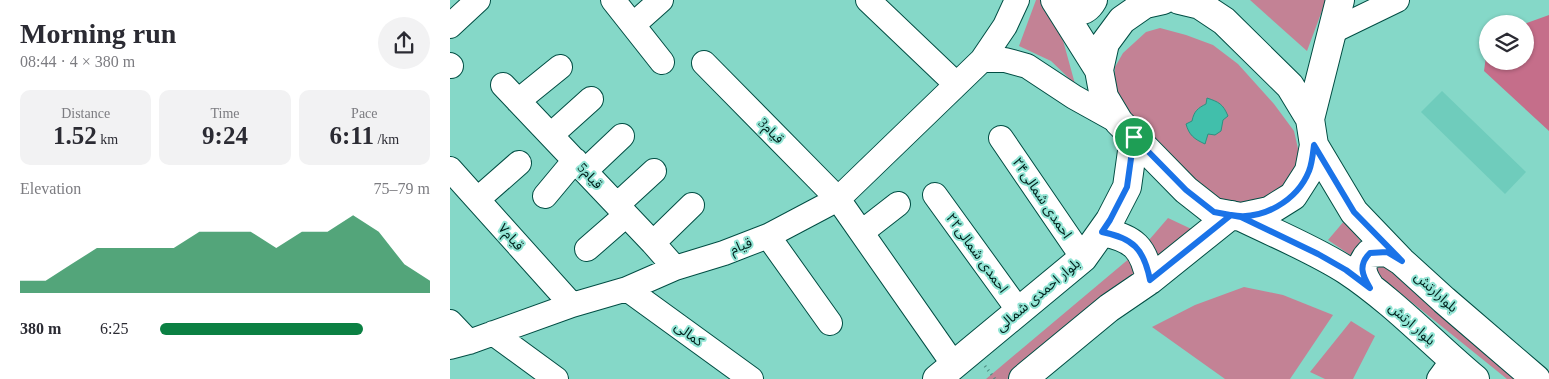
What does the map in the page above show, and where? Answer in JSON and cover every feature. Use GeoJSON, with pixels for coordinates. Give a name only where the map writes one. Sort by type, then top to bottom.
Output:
{"type":"FeatureCollection","features":[{"type":"Feature","properties":{"kind":"main road"},"geometry":{"type":"LineString","coordinates":[[1056,0],[1067,9],[1076,11],[1085,9],[1093,0]]}},
{"type":"Feature","properties":{"kind":"main road"},"geometry":{"type":"LineString","coordinates":[[1056,0],[1099,70]]}},
{"type":"Feature","properties":{"kind":"main road","name":"بلوارارتش"},"geometry":{"type":"LineString","coordinates":[[1179,0],[1200,5],[1224,21],[1290,86],[1354,212],[1444,300],[1536,379]]}},
{"type":"Feature","properties":{"kind":"main road"},"geometry":{"type":"LineString","coordinates":[[1023,379],[1109,308],[1236,216],[1269,212],[1293,196],[1309,171],[1312,132],[1331,32],[1340,0]]}},
{"type":"Feature","properties":{"kind":"main road"},"geometry":{"type":"LineString","coordinates":[[1099,70],[1105,43],[1122,20],[1149,1]]}},
{"type":"Feature","properties":{"kind":"main road","name":"بلوار ارتش"},"geometry":{"type":"LineString","coordinates":[[1099,70],[1104,97],[1127,129],[1186,190],[1214,212],[1236,216],[1318,254],[1346,270],[1370,288],[1446,370],[1475,379]]}},
{"type":"Feature","properties":{"kind":"main road","name":"بلوار احمدی شمالی"},"geometry":{"type":"LineString","coordinates":[[946,372],[1083,258],[1110,220],[1127,187],[1127,129]]}},
{"type":"Feature","properties":{"kind":"main road"},"geometry":{"type":"LineString","coordinates":[[1102,232],[1121,235],[1136,246],[1146,262],[1150,280]]}},
{"type":"Feature","properties":{"kind":"main road"},"geometry":{"type":"LineString","coordinates":[[1370,288],[1364,278],[1363,268],[1364,259],[1370,253],[1387,252],[1402,261]]}},
{"type":"Feature","properties":{"kind":"street"},"geometry":{"type":"LineString","coordinates":[[450,26],[478,0]]}},
{"type":"Feature","properties":{"kind":"street"},"geometry":{"type":"LineString","coordinates":[[613,0],[662,62]]}},
{"type":"Feature","properties":{"kind":"street"},"geometry":{"type":"LineString","coordinates":[[633,25],[661,0]]}},
{"type":"Feature","properties":{"kind":"street"},"geometry":{"type":"LineString","coordinates":[[868,0],[956,84]]}},
{"type":"Feature","properties":{"kind":"street","name":"قیام"},"geometry":{"type":"LineString","coordinates":[[460,344],[572,305],[627,289],[675,268],[724,253],[768,236],[838,199],[982,60],[1005,26],[1017,0]]}},
{"type":"Feature","properties":{"kind":"street"},"geometry":{"type":"LineString","coordinates":[[1331,32],[1397,0]]}},
{"type":"Feature","properties":{"kind":"street"},"geometry":{"type":"LineString","coordinates":[[982,60],[1005,60],[1027,66],[1127,129]]}},
{"type":"Feature","properties":{"kind":"street","name":"قیام3"},"geometry":{"type":"LineString","coordinates":[[704,63],[838,199],[862,232],[946,372]]}},
{"type":"Feature","properties":{"kind":"street","name":"قیام5"},"geometry":{"type":"LineString","coordinates":[[560,67],[511,93],[675,268]]}},
{"type":"Feature","properties":{"kind":"street"},"geometry":{"type":"LineString","coordinates":[[550,135],[591,99]]}},
{"type":"Feature","properties":{"kind":"street"},"geometry":{"type":"LineString","coordinates":[[546,196],[580,166],[622,136]]}},
{"type":"Feature","properties":{"kind":"street","name":"احمدی شمالی۲۴"},"geometry":{"type":"LineString","coordinates":[[1001,138],[1083,258]]}},
{"type":"Feature","properties":{"kind":"street"},"geometry":{"type":"LineString","coordinates":[[478,199],[519,163]]}},
{"type":"Feature","properties":{"kind":"street","name":"قیام۷"},"geometry":{"type":"LineString","coordinates":[[450,169],[572,305]]}},
{"type":"Feature","properties":{"kind":"street"},"geometry":{"type":"LineString","coordinates":[[587,249],[654,171]]}},
{"type":"Feature","properties":{"kind":"street","name":"احمدی شمالی۲۲"},"geometry":{"type":"LineString","coordinates":[[935,195],[1019,311]]}},
{"type":"Feature","properties":{"kind":"street"},"geometry":{"type":"LineString","coordinates":[[862,232],[898,204]]}},
{"type":"Feature","properties":{"kind":"street"},"geometry":{"type":"LineString","coordinates":[[653,243],[692,205]]}},
{"type":"Feature","properties":{"kind":"street"},"geometry":{"type":"LineString","coordinates":[[768,236],[830,323]]}},
{"type":"Feature","properties":{"kind":"street","name":"کمالی"},"geometry":{"type":"LineString","coordinates":[[627,289],[751,379]]}},
{"type":"Feature","properties":{"kind":"street"},"geometry":{"type":"LineString","coordinates":[[450,322],[460,344]]}},
{"type":"Feature","properties":{"kind":"street"},"geometry":{"type":"LineString","coordinates":[[493,333],[556,379]]}},
{"type":"Feature","properties":{"kind":"shaded area"},"geometry":{"type":"Polygon","coordinates":[[[1036,0],[1043,0],[1061,33],[1075,84],[1051,61],[1019,46],[1036,0]]]}},
{"type":"Feature","properties":{"kind":"shaded area"},"geometry":{"type":"Polygon","coordinates":[[[1250,0],[1326,0],[1307,51],[1250,0]]]}},
{"type":"Feature","properties":{"kind":"shaded area"},"geometry":{"type":"Polygon","coordinates":[[[1549,15],[1549,131],[1484,71],[1534,70],[1534,20],[1549,15]]]}},
{"type":"Feature","properties":{"kind":"shaded area"},"geometry":{"type":"Polygon","coordinates":[[[1160,28],[1213,45],[1238,64],[1274,104],[1294,131],[1301,162],[1297,177],[1266,205],[1217,202],[1130,114],[1116,95],[1114,82],[1115,67],[1123,53],[1146,32],[1160,28]]]}},
{"type":"Feature","properties":{"kind":"shaded area"},"geometry":{"type":"Polygon","coordinates":[[[1442,91],[1526,172],[1505,194],[1421,112],[1442,91]]]}},
{"type":"Feature","properties":{"kind":"shaded area"},"geometry":{"type":"Polygon","coordinates":[[[1207,98],[1220,104],[1228,116],[1223,120],[1221,131],[1215,135],[1208,134],[1205,144],[1193,136],[1186,124],[1192,121],[1197,110],[1206,104],[1207,98]]]}},
{"type":"Feature","properties":{"kind":"shaded area"},"geometry":{"type":"Polygon","coordinates":[[[1168,218],[1202,234],[1119,288],[1007,379],[986,379],[1143,247],[1168,218]]]}},
{"type":"Feature","properties":{"kind":"shaded area"},"geometry":{"type":"Polygon","coordinates":[[[1345,220],[1367,250],[1356,259],[1328,240],[1345,220]]]}},
{"type":"Feature","properties":{"kind":"shaded area"},"geometry":{"type":"Polygon","coordinates":[[[1386,261],[1524,379],[1507,379],[1373,271],[1386,261]]]}},
{"type":"Feature","properties":{"kind":"shaded area"},"geometry":{"type":"Polygon","coordinates":[[[1244,287],[1283,295],[1333,315],[1290,379],[1225,379],[1152,327],[1195,305],[1244,287]]]}},
{"type":"Feature","properties":{"kind":"shaded area"},"geometry":{"type":"Polygon","coordinates":[[[1351,321],[1375,336],[1353,379],[1325,379],[1310,372],[1351,321]]]}},
{"type":"Feature","properties":{"kind":"route"},"geometry":{"type":"LineString","coordinates":[[1134,137],[1127,187],[1102,232],[1121,235],[1136,246],[1146,262],[1150,280],[1231,215],[1241,217],[1269,212],[1293,196],[1309,171],[1314,145],[1354,212],[1402,261],[1387,252],[1378,251],[1370,253],[1364,259],[1363,268],[1364,278],[1370,288],[1346,270],[1318,254],[1241,217],[1214,212],[1186,190],[1134,137]]}}]}
